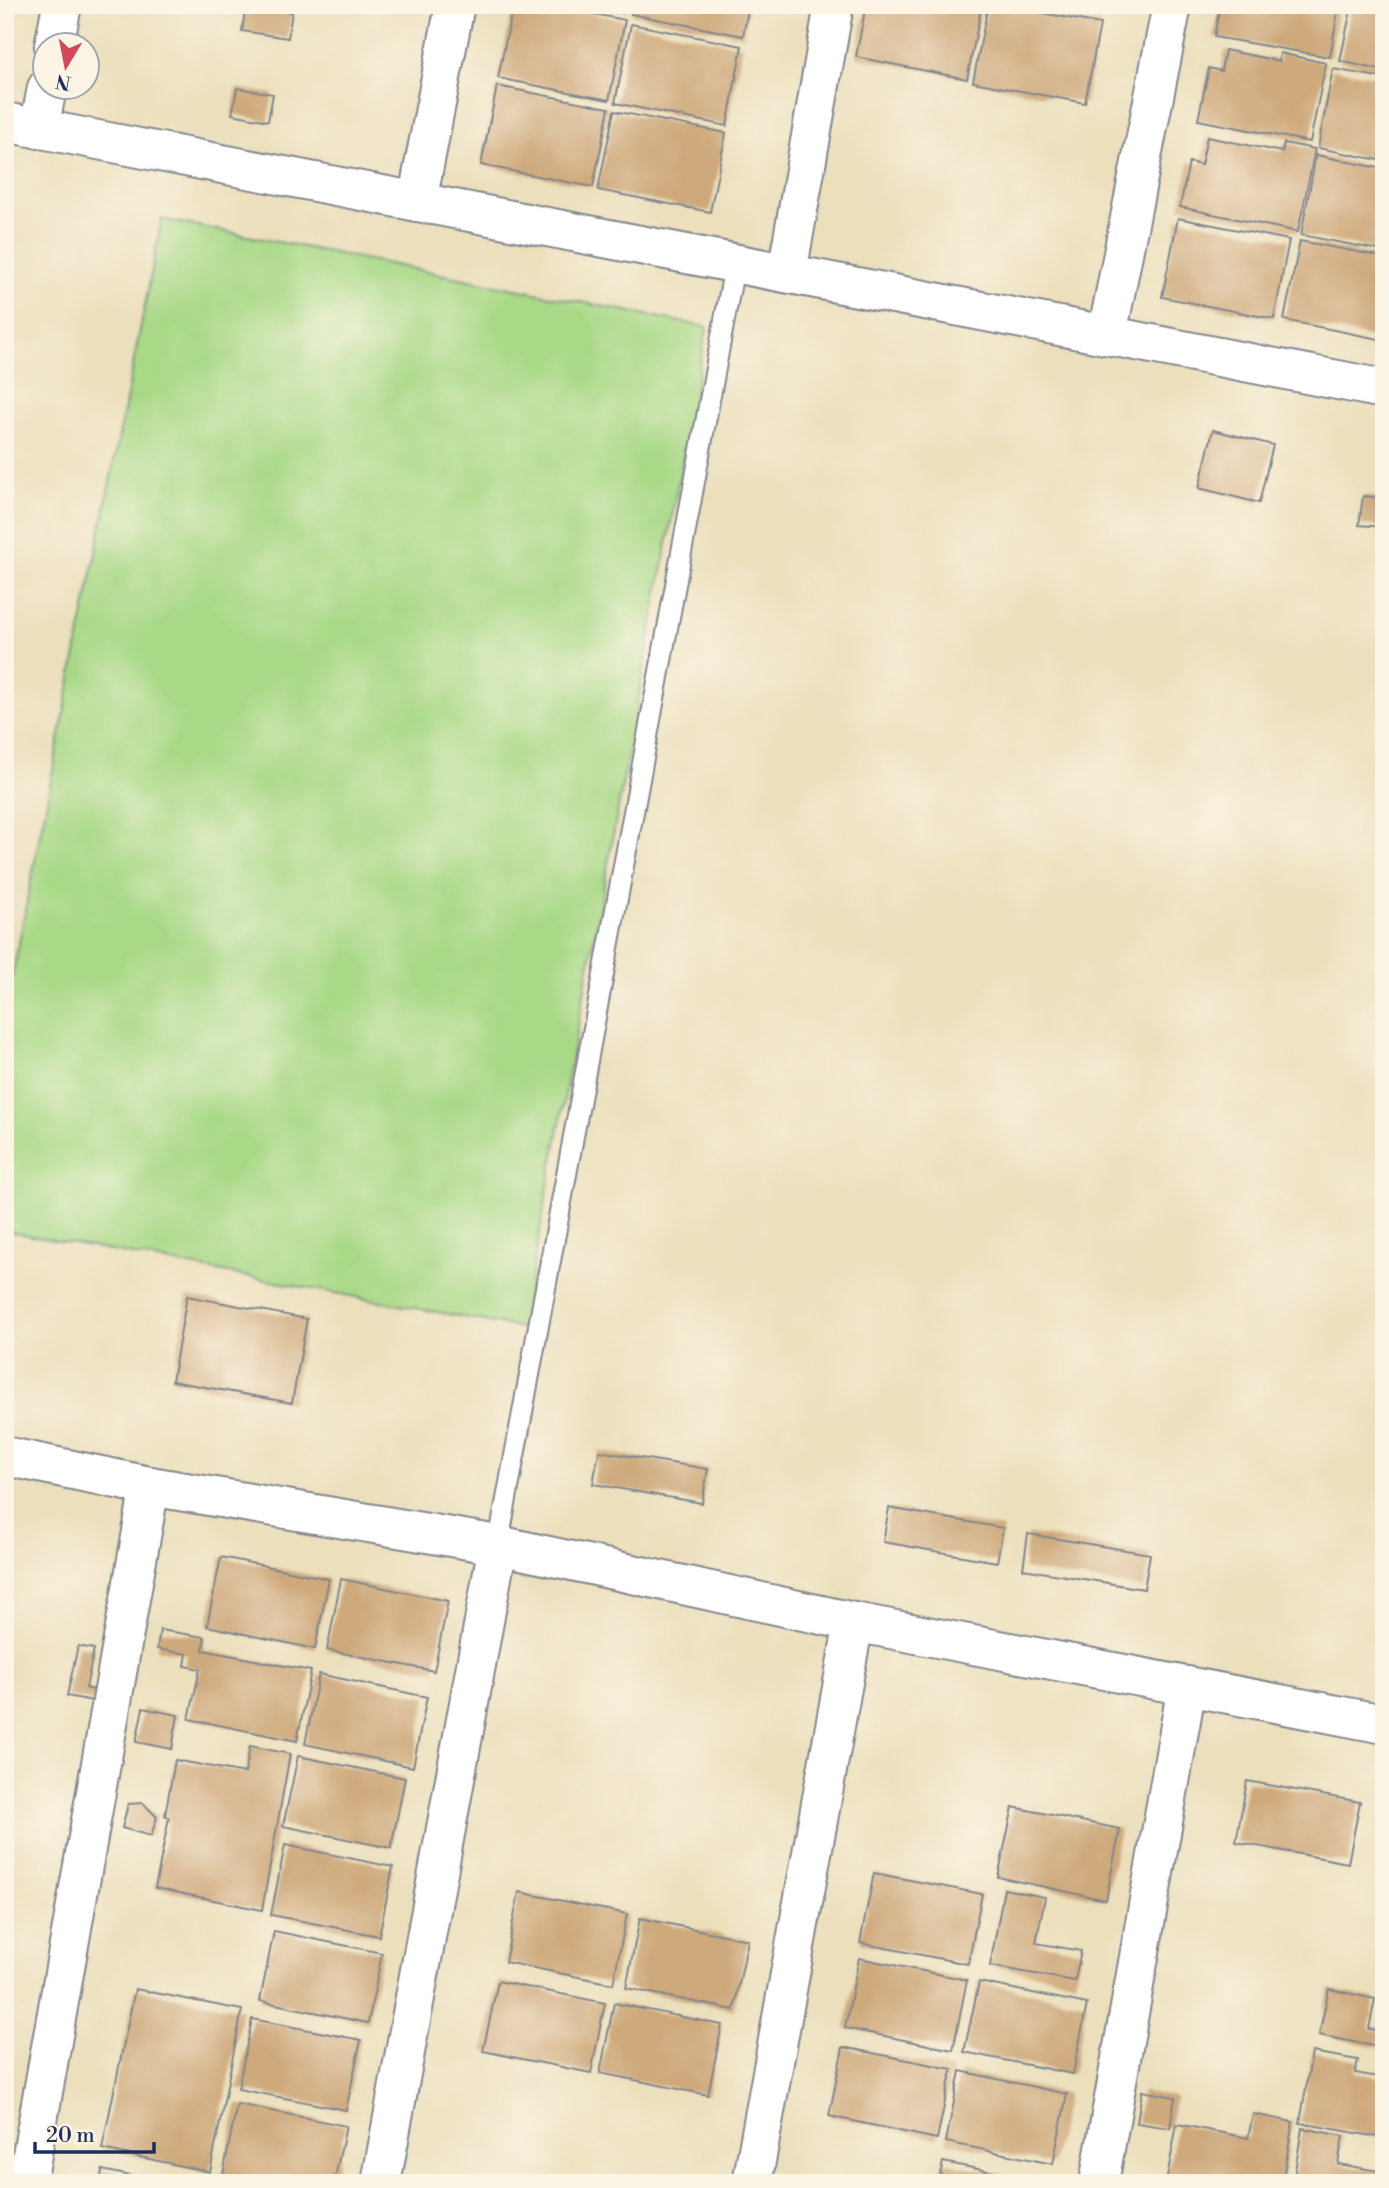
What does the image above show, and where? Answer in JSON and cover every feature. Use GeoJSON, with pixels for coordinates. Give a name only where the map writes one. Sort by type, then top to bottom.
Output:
{"type":"FeatureCollection","features":[{"type":"Feature","properties":{"kind":"street"},"geometry":{"type":"LineString","coordinates":[[57,32],[62,5]]}},
{"type":"Feature","properties":{"kind":"street"},"geometry":{"type":"LineString","coordinates":[[417,202],[455,5]]}},
{"type":"Feature","properties":{"kind":"street"},"geometry":{"type":"LineString","coordinates":[[787,273],[834,5]]}},
{"type":"Feature","properties":{"kind":"street"},"geometry":{"type":"LineString","coordinates":[[1107,335],[1172,5]]}},
{"type":"Feature","properties":{"kind":"street"},"geometry":{"type":"LineString","coordinates":[[38,102],[22,126],[1384,389]]}},
{"type":"Feature","properties":{"kind":"street"},"geometry":{"type":"LineString","coordinates":[[5,1456],[150,1486],[498,1545],[854,1622],[1384,1724]]}},
{"type":"Feature","properties":{"kind":"street"},"geometry":{"type":"LineString","coordinates":[[27,2183],[150,1486]]}},
{"type":"Feature","properties":{"kind":"street"},"geometry":{"type":"LineString","coordinates":[[381,2183],[498,1545]]}},
{"type":"Feature","properties":{"kind":"street"},"geometry":{"type":"LineString","coordinates":[[752,2183],[854,1622]]}},
{"type":"Feature","properties":{"kind":"street"},"geometry":{"type":"LineString","coordinates":[[1099,2183],[1186,1686]]}},
{"type":"Feature","properties":{"kind":"lane"},"geometry":{"type":"LineString","coordinates":[[498,1545],[735,263]]}},
{"type":"Feature","properties":{"kind":"green space"},"geometry":{"type":"Polygon","coordinates":[[[162,219],[707,327],[522,1328],[5,1231],[5,1013],[162,219]]]}},
{"type":"Feature","properties":{"kind":"building"},"geometry":{"type":"Polygon","coordinates":[[[246,5],[292,12],[288,38],[242,31],[246,5]]]}},
{"type":"Feature","properties":{"kind":"building"},"geometry":{"type":"Polygon","coordinates":[[[513,5],[547,5],[625,20],[609,100],[498,78],[513,5]]]}},
{"type":"Feature","properties":{"kind":"building"},"geometry":{"type":"Polygon","coordinates":[[[599,5],[628,5],[627,12],[599,5]]]}},
{"type":"Feature","properties":{"kind":"building"},"geometry":{"type":"Polygon","coordinates":[[[633,5],[749,5],[743,36],[631,14],[633,5]]]}},
{"type":"Feature","properties":{"kind":"building"},"geometry":{"type":"Polygon","coordinates":[[[866,5],[982,5],[967,79],[856,57],[866,5]]]}},
{"type":"Feature","properties":{"kind":"building"},"geometry":{"type":"Polygon","coordinates":[[[988,5],[1002,5],[1100,24],[1085,103],[973,82],[988,5]]]}},
{"type":"Feature","properties":{"kind":"building"},"geometry":{"type":"Polygon","coordinates":[[[1220,5],[1339,5],[1330,57],[1214,37],[1220,5]]]}},
{"type":"Feature","properties":{"kind":"building"},"geometry":{"type":"Polygon","coordinates":[[[1352,5],[1384,5],[1384,71],[1340,61],[1352,5]]]}},
{"type":"Feature","properties":{"kind":"building"},"geometry":{"type":"Polygon","coordinates":[[[631,24],[742,46],[727,126],[615,103],[631,24]]]}},
{"type":"Feature","properties":{"kind":"building"},"geometry":{"type":"Polygon","coordinates":[[[1225,50],[1279,61],[1280,53],[1326,63],[1310,142],[1198,120],[1209,68],[1221,71],[1225,50]]]}},
{"type":"Feature","properties":{"kind":"building"},"geometry":{"type":"Polygon","coordinates":[[[1333,69],[1384,78],[1384,161],[1318,148],[1333,69]]]}},
{"type":"Feature","properties":{"kind":"building"},"geometry":{"type":"Polygon","coordinates":[[[497,86],[609,108],[593,187],[481,165],[497,86]]]}},
{"type":"Feature","properties":{"kind":"building"},"geometry":{"type":"Polygon","coordinates":[[[237,88],[273,94],[268,121],[232,114],[237,88]]]}},
{"type":"Feature","properties":{"kind":"building"},"geometry":{"type":"Polygon","coordinates":[[[614,111],[726,133],[710,212],[598,190],[614,111]]]}},
{"type":"Feature","properties":{"kind":"building"},"geometry":{"type":"Polygon","coordinates":[[[1207,137],[1282,152],[1284,143],[1315,149],[1298,232],[1180,207],[1189,162],[1201,165],[1207,137]]]}},
{"type":"Feature","properties":{"kind":"building"},"geometry":{"type":"Polygon","coordinates":[[[1316,155],[1384,169],[1384,251],[1301,235],[1316,155]]]}},
{"type":"Feature","properties":{"kind":"building"},"geometry":{"type":"Polygon","coordinates":[[[1178,218],[1289,240],[1274,319],[1162,297],[1178,218]]]}},
{"type":"Feature","properties":{"kind":"building"},"geometry":{"type":"Polygon","coordinates":[[[1300,241],[1384,257],[1384,340],[1284,320],[1300,241]]]}},
{"type":"Feature","properties":{"kind":"building"},"geometry":{"type":"Polygon","coordinates":[[[1213,430],[1273,445],[1259,503],[1199,488],[1213,430]]]}},
{"type":"Feature","properties":{"kind":"building"},"geometry":{"type":"Polygon","coordinates":[[[1363,496],[1384,498],[1384,527],[1359,525],[1363,496]]]}},
{"type":"Feature","properties":{"kind":"building"},"geometry":{"type":"Polygon","coordinates":[[[187,1296],[307,1319],[292,1403],[172,1381],[187,1296]]]}},
{"type":"Feature","properties":{"kind":"building"},"geometry":{"type":"Polygon","coordinates":[[[599,1451],[708,1469],[702,1503],[593,1484],[599,1451]]]}},
{"type":"Feature","properties":{"kind":"building"},"geometry":{"type":"Polygon","coordinates":[[[889,1508],[1003,1528],[997,1562],[883,1542],[889,1508]]]}},
{"type":"Feature","properties":{"kind":"building"},"geometry":{"type":"Polygon","coordinates":[[[1028,1534],[1150,1554],[1144,1589],[1023,1569],[1028,1534]]]}},
{"type":"Feature","properties":{"kind":"building"},"geometry":{"type":"Polygon","coordinates":[[[221,1557],[329,1579],[315,1649],[207,1626],[221,1557]]]}},
{"type":"Feature","properties":{"kind":"building"},"geometry":{"type":"Polygon","coordinates":[[[341,1579],[448,1601],[434,1671],[327,1650],[341,1579]]]}},
{"type":"Feature","properties":{"kind":"building"},"geometry":{"type":"Polygon","coordinates":[[[160,1630],[205,1637],[203,1650],[311,1671],[297,1741],[189,1719],[200,1669],[185,1666],[187,1654],[157,1649],[160,1630]]]}},
{"type":"Feature","properties":{"kind":"building"},"geometry":{"type":"Polygon","coordinates":[[[78,1646],[94,1649],[86,1688],[100,1692],[98,1702],[67,1696],[78,1646]]]}},
{"type":"Feature","properties":{"kind":"building"},"geometry":{"type":"Polygon","coordinates":[[[319,1674],[427,1697],[413,1767],[305,1744],[319,1674]]]}},
{"type":"Feature","properties":{"kind":"building"},"geometry":{"type":"Polygon","coordinates":[[[143,1708],[178,1715],[172,1749],[136,1742],[143,1708]]]}},
{"type":"Feature","properties":{"kind":"building"},"geometry":{"type":"Polygon","coordinates":[[[250,1746],[290,1754],[262,1910],[155,1888],[169,1818],[165,1815],[175,1760],[245,1773],[250,1746]]]}},
{"type":"Feature","properties":{"kind":"building"},"geometry":{"type":"Polygon","coordinates":[[[298,1756],[405,1778],[391,1848],[283,1826],[298,1756]]]}},
{"type":"Feature","properties":{"kind":"building"},"geometry":{"type":"Polygon","coordinates":[[[1247,1781],[1360,1802],[1348,1863],[1236,1842],[1247,1781]]]}},
{"type":"Feature","properties":{"kind":"building"},"geometry":{"type":"Polygon","coordinates":[[[143,1803],[157,1817],[151,1836],[122,1828],[128,1804],[143,1803]]]}},
{"type":"Feature","properties":{"kind":"building"},"geometry":{"type":"Polygon","coordinates":[[[1013,1807],[1120,1829],[1106,1900],[998,1877],[1013,1807]]]}},
{"type":"Feature","properties":{"kind":"building"},"geometry":{"type":"Polygon","coordinates":[[[285,1845],[393,1867],[379,1936],[271,1915],[285,1845]]]}},
{"type":"Feature","properties":{"kind":"building"},"geometry":{"type":"Polygon","coordinates":[[[874,1873],[982,1894],[968,1964],[860,1943],[874,1873]]]}},
{"type":"Feature","properties":{"kind":"building"},"geometry":{"type":"Polygon","coordinates":[[[1004,1889],[1045,1897],[1036,1943],[1081,1951],[1075,1981],[990,1966],[1004,1889]]]}},
{"type":"Feature","properties":{"kind":"building"},"geometry":{"type":"Polygon","coordinates":[[[519,1892],[627,1914],[613,1984],[505,1962],[519,1892]]]}},
{"type":"Feature","properties":{"kind":"building"},"geometry":{"type":"Polygon","coordinates":[[[640,1918],[748,1940],[734,2010],[626,1988],[640,1918]]]}},
{"type":"Feature","properties":{"kind":"building"},"geometry":{"type":"Polygon","coordinates":[[[274,1931],[382,1953],[368,2023],[260,2001],[274,1931]]]}},
{"type":"Feature","properties":{"kind":"building"},"geometry":{"type":"Polygon","coordinates":[[[859,1958],[967,1980],[953,2050],[845,2028],[859,1958]]]}},
{"type":"Feature","properties":{"kind":"building"},"geometry":{"type":"Polygon","coordinates":[[[498,1981],[605,2003],[591,2073],[483,2051],[498,1981]]]}},
{"type":"Feature","properties":{"kind":"building"},"geometry":{"type":"Polygon","coordinates":[[[979,1982],[1087,2004],[1073,2074],[964,2052],[979,1982]]]}},
{"type":"Feature","properties":{"kind":"building"},"geometry":{"type":"Polygon","coordinates":[[[135,1989],[242,2010],[210,2172],[102,2149],[135,1989]]]}},
{"type":"Feature","properties":{"kind":"building"},"geometry":{"type":"Polygon","coordinates":[[[1329,1989],[1375,1999],[1369,2029],[1381,2031],[1378,2047],[1319,2035],[1329,1989]]]}},
{"type":"Feature","properties":{"kind":"building"},"geometry":{"type":"Polygon","coordinates":[[[614,2003],[722,2025],[708,2095],[600,2073],[614,2003]]]}},
{"type":"Feature","properties":{"kind":"building"},"geometry":{"type":"Polygon","coordinates":[[[252,2019],[361,2040],[346,2110],[238,2089],[252,2019]]]}},
{"type":"Feature","properties":{"kind":"building"},"geometry":{"type":"Polygon","coordinates":[[[843,2047],[952,2069],[937,2139],[829,2116],[843,2047]]]}},
{"type":"Feature","properties":{"kind":"building"},"geometry":{"type":"Polygon","coordinates":[[[1312,2052],[1358,2060],[1355,2073],[1384,2078],[1384,2138],[1300,2123],[1312,2052]]]}},
{"type":"Feature","properties":{"kind":"building"},"geometry":{"type":"Polygon","coordinates":[[[960,2071],[1067,2094],[1053,2164],[946,2142],[960,2071]]]}},
{"type":"Feature","properties":{"kind":"building"},"geometry":{"type":"Polygon","coordinates":[[[1142,2091],[1175,2097],[1170,2128],[1137,2123],[1142,2091]]]}},
{"type":"Feature","properties":{"kind":"building"},"geometry":{"type":"Polygon","coordinates":[[[237,2104],[346,2126],[334,2183],[267,2183],[223,2174],[237,2104]]]}},
{"type":"Feature","properties":{"kind":"building"},"geometry":{"type":"Polygon","coordinates":[[[1253,2114],[1293,2122],[1282,2183],[1166,2183],[1177,2124],[1248,2138],[1253,2114]]]}},
{"type":"Feature","properties":{"kind":"building"},"geometry":{"type":"Polygon","coordinates":[[[1302,2128],[1343,2136],[1338,2164],[1384,2172],[1384,2183],[1293,2183],[1302,2128]]]}},
{"type":"Feature","properties":{"kind":"building"},"geometry":{"type":"Polygon","coordinates":[[[943,2162],[1042,2182],[938,2183],[943,2162]]]}},
{"type":"Feature","properties":{"kind":"building"},"geometry":{"type":"Polygon","coordinates":[[[102,2170],[160,2182],[160,2183],[100,2183],[102,2170]]]}}]}
